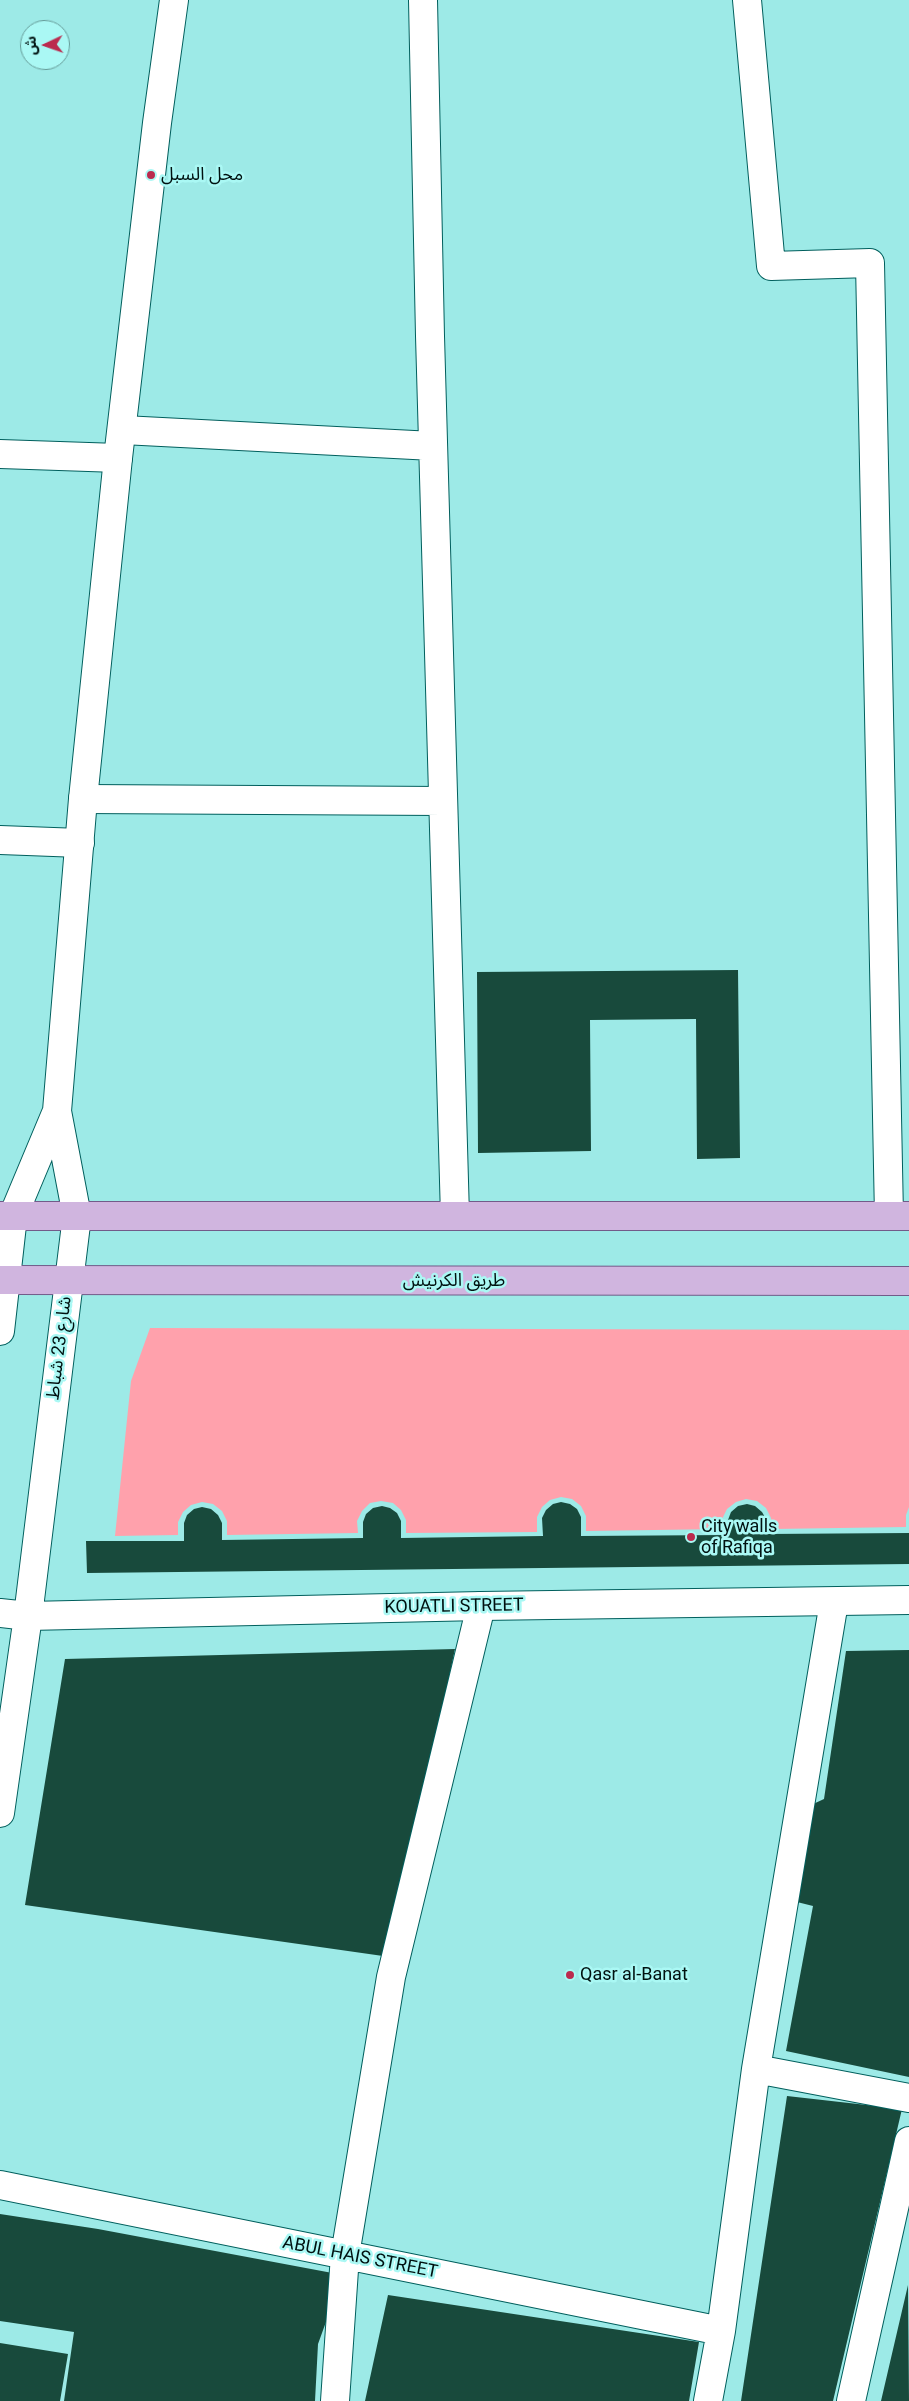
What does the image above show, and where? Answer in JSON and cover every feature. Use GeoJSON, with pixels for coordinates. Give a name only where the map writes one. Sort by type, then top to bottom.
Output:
{"type":"FeatureCollection","features":[{"type":"Feature","properties":{"kind":"main road"},"geometry":{"type":"LineString","coordinates":[[6,1216],[899,1216]]}},
{"type":"Feature","properties":{"kind":"main road","name":"طريق الكرنيش"},"geometry":{"type":"LineString","coordinates":[[2,1280],[909,1281]]}},
{"type":"Feature","properties":{"kind":"street"},"geometry":{"type":"LineString","coordinates":[[0,1331],[6,1216],[57,1111],[83,799],[118,458],[123,430],[157,123],[174,0]]}},
{"type":"Feature","properties":{"kind":"street"},"geometry":{"type":"LineString","coordinates":[[423,0],[433,446],[455,1216]]}},
{"type":"Feature","properties":{"kind":"street"},"geometry":{"type":"LineString","coordinates":[[747,0],[771,266],[870,264],[899,1216]]}},
{"type":"Feature","properties":{"kind":"street"},"geometry":{"type":"LineString","coordinates":[[123,430],[433,446]]}},
{"type":"Feature","properties":{"kind":"street"},"geometry":{"type":"LineString","coordinates":[[0,454],[118,458]]}},
{"type":"Feature","properties":{"kind":"street"},"geometry":{"type":"LineString","coordinates":[[83,799],[443,801]]}},
{"type":"Feature","properties":{"kind":"street"},"geometry":{"type":"LineString","coordinates":[[0,840],[80,843]]}},
{"type":"Feature","properties":{"kind":"street","name":"شارع 23 شباط"},"geometry":{"type":"LineString","coordinates":[[0,1813],[28,1616],[77,1216],[57,1111]]}},
{"type":"Feature","properties":{"kind":"street","name":"KOUATLI STREET"},"geometry":{"type":"LineString","coordinates":[[0,1613],[28,1616],[481,1606],[909,1600]]}},
{"type":"Feature","properties":{"kind":"street"},"geometry":{"type":"LineString","coordinates":[[708,2401],[721,2331],[756,2069],[834,1602]]}},
{"type":"Feature","properties":{"kind":"street"},"geometry":{"type":"LineString","coordinates":[[335,2401],[345,2254],[391,1977],[481,1606]]}},
{"type":"Feature","properties":{"kind":"street"},"geometry":{"type":"LineString","coordinates":[[756,2069],[909,2098]]}},
{"type":"Feature","properties":{"kind":"street"},"geometry":{"type":"LineString","coordinates":[[851,2401],[909,2140]]}},
{"type":"Feature","properties":{"kind":"street","name":"ABUL HAIS STREET"},"geometry":{"type":"LineString","coordinates":[[0,2185],[721,2331]]}},
{"type":"Feature","properties":{"kind":"shaded area"},"geometry":{"type":"Polygon","coordinates":[[[150,1328],[909,1330],[909,1507],[906,1515],[906,1527],[772,1529],[771,1518],[766,1508],[757,1501],[746,1499],[736,1502],[727,1509],[722,1519],[723,1529],[586,1531],[586,1516],[581,1506],[572,1499],[561,1497],[550,1500],[542,1507],[537,1517],[537,1532],[406,1533],[406,1520],[401,1510],[393,1503],[381,1501],[370,1503],[362,1511],[357,1521],[358,1533],[227,1535],[227,1521],[222,1511],[213,1504],[202,1502],[191,1505],[183,1512],[178,1522],[178,1535],[115,1536],[131,1381],[150,1328]]]}},
{"type":"Feature","properties":{"kind":"building"},"geometry":{"type":"Polygon","coordinates":[[[738,970],[740,1158],[697,1159],[696,1019],[590,1020],[591,1151],[478,1153],[477,972],[738,970]]]}},
{"type":"Feature","properties":{"kind":"building","name":"City walls of Rafiqa"},"geometry":{"type":"Polygon","coordinates":[[[561,1502],[570,1504],[577,1509],[581,1517],[581,1536],[728,1535],[728,1520],[731,1512],[738,1506],[747,1504],[755,1506],[762,1512],[766,1519],[766,1534],[909,1533],[909,1564],[87,1573],[86,1541],[184,1541],[184,1523],[187,1515],[194,1509],[202,1507],[211,1509],[218,1515],[222,1523],[222,1540],[363,1538],[363,1522],[366,1514],[373,1508],[382,1506],[390,1508],[397,1513],[401,1521],[401,1538],[543,1536],[542,1518],[546,1510],[553,1504],[561,1502]]]}},
{"type":"Feature","properties":{"kind":"building"},"geometry":{"type":"Polygon","coordinates":[[[455,1649],[390,1957],[25,1905],[65,1659],[455,1649]]]}},
{"type":"Feature","properties":{"kind":"building"},"geometry":{"type":"Polygon","coordinates":[[[909,1650],[909,2077],[786,2051],[813,1906],[797,1902],[811,1805],[824,1799],[846,1651],[909,1650]]]}},
{"type":"Feature","properties":{"kind":"building"},"geometry":{"type":"Polygon","coordinates":[[[787,2096],[902,2109],[833,2401],[741,2401],[787,2096]]]}},
{"type":"Feature","properties":{"kind":"building"},"geometry":{"type":"Polygon","coordinates":[[[0,2214],[98,2229],[343,2275],[318,2344],[315,2401],[64,2401],[74,2332],[0,2321],[0,2214]]]}},
{"type":"Feature","properties":{"kind":"building"},"geometry":{"type":"Polygon","coordinates":[[[908,2285],[909,2401],[881,2401],[908,2285]]]}},
{"type":"Feature","properties":{"kind":"building"},"geometry":{"type":"Polygon","coordinates":[[[388,2295],[699,2342],[689,2401],[365,2401],[388,2295]]]}},
{"type":"Feature","properties":{"kind":"building"},"geometry":{"type":"Polygon","coordinates":[[[0,2343],[68,2354],[60,2401],[0,2401],[0,2343]]]}},
{"type":"Feature","properties":{"kind":"place","name":"محل السبل"},"geometry":{"type":"Point","coordinates":[151,175]}},
{"type":"Feature","properties":{"kind":"place","name":"City walls of Rafiqa"},"geometry":{"type":"Point","coordinates":[691,1537]}},
{"type":"Feature","properties":{"kind":"place","name":"Qasr al-Banat"},"geometry":{"type":"Point","coordinates":[570,1975]}}]}
